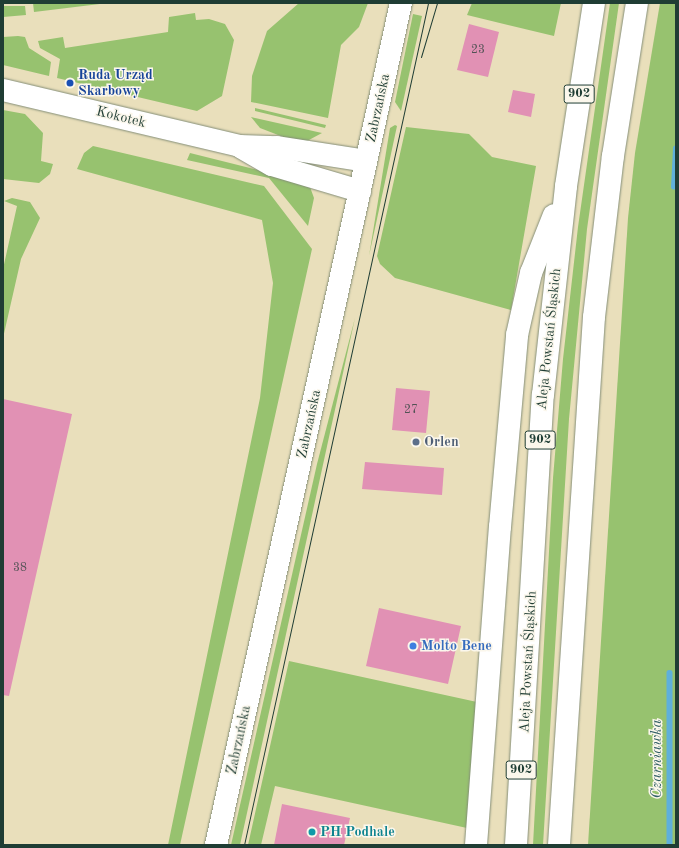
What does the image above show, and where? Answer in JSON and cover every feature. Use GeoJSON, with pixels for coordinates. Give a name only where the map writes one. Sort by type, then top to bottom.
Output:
{"type":"FeatureCollection","features":[{"type":"Feature","properties":{"kind":"main road","name":"Zabrzańska"},"geometry":{"type":"LineString","coordinates":[[216,845],[401,3]]}},
{"type":"Feature","properties":{"kind":"main road","name":"Aleja Powstań Śląskich"},"geometry":{"type":"LineString","coordinates":[[516,845],[543,395],[566,186],[594,3]]}},
{"type":"Feature","properties":{"kind":"main road"},"geometry":{"type":"LineString","coordinates":[[559,845],[594,317],[637,3]]}},
{"type":"Feature","properties":{"kind":"main road","name":"Kokotek"},"geometry":{"type":"LineString","coordinates":[[3,90],[239,146],[277,147],[366,161]]}},
{"type":"Feature","properties":{"kind":"main road","name":"Kokotek"},"geometry":{"type":"LineString","coordinates":[[239,146],[272,165],[360,191]]}},
{"type":"Feature","properties":{"kind":"main road"},"geometry":{"type":"LineString","coordinates":[[476,845],[500,527],[522,303],[566,186]]}},
{"type":"Feature","properties":{"kind":"green space"},"geometry":{"type":"Polygon","coordinates":[[[33,3],[108,3],[34,12],[33,3]]]}},
{"type":"Feature","properties":{"kind":"green space"},"geometry":{"type":"Polygon","coordinates":[[[299,3],[368,3],[359,27],[341,45],[328,118],[251,102],[252,76],[267,31],[299,3]]]}},
{"type":"Feature","properties":{"kind":"green space"},"geometry":{"type":"Polygon","coordinates":[[[472,3],[561,3],[554,36],[467,15],[472,3]]]}},
{"type":"Feature","properties":{"kind":"green space"},"geometry":{"type":"Polygon","coordinates":[[[610,3],[619,3],[587,229],[569,419],[543,845],[533,845],[553,478],[563,359],[578,227],[610,3]]]}},
{"type":"Feature","properties":{"kind":"green space"},"geometry":{"type":"Polygon","coordinates":[[[660,3],[676,3],[676,845],[588,845],[628,218],[635,153],[660,3]]]}},
{"type":"Feature","properties":{"kind":"green space"},"geometry":{"type":"Polygon","coordinates":[[[3,6],[25,6],[26,15],[3,17],[3,6]]]}},
{"type":"Feature","properties":{"kind":"green space"},"geometry":{"type":"Polygon","coordinates":[[[195,13],[196,20],[209,19],[225,24],[234,40],[222,96],[197,111],[57,78],[60,59],[40,48],[38,41],[63,37],[65,48],[168,32],[169,17],[195,13]]]}},
{"type":"Feature","properties":{"kind":"green space"},"geometry":{"type":"Polygon","coordinates":[[[413,14],[422,16],[401,111],[395,102],[413,14]]]}},
{"type":"Feature","properties":{"kind":"green space"},"geometry":{"type":"Polygon","coordinates":[[[3,37],[25,37],[29,48],[51,62],[49,76],[3,65],[3,37]]]}},
{"type":"Feature","properties":{"kind":"green space"},"geometry":{"type":"Polygon","coordinates":[[[255,108],[326,125],[325,128],[255,111],[255,108]]]}},
{"type":"Feature","properties":{"kind":"green space"},"geometry":{"type":"Polygon","coordinates":[[[3,110],[25,114],[43,133],[41,161],[53,164],[50,174],[39,183],[3,179],[3,110]]]}},
{"type":"Feature","properties":{"kind":"green space"},"geometry":{"type":"Polygon","coordinates":[[[251,117],[322,133],[307,141],[291,140],[260,128],[251,117]]]}},
{"type":"Feature","properties":{"kind":"green space"},"geometry":{"type":"Polygon","coordinates":[[[395,125],[397,126],[369,256],[390,128],[395,125]]]}},
{"type":"Feature","properties":{"kind":"green space"},"geometry":{"type":"Polygon","coordinates":[[[406,127],[469,134],[492,157],[536,166],[511,310],[395,278],[380,264],[377,256],[406,127]]]}},
{"type":"Feature","properties":{"kind":"green space"},"geometry":{"type":"Polygon","coordinates":[[[93,146],[264,186],[312,249],[180,845],[168,845],[260,398],[273,283],[262,220],[77,169],[84,153],[93,146]]]}},
{"type":"Feature","properties":{"kind":"green space"},"geometry":{"type":"Polygon","coordinates":[[[190,153],[290,178],[310,187],[314,198],[308,226],[269,178],[187,160],[190,153]]]}},
{"type":"Feature","properties":{"kind":"green space"},"geometry":{"type":"Polygon","coordinates":[[[12,198],[30,202],[40,218],[21,259],[3,338],[3,269],[17,206],[4,201],[12,198]]]}},
{"type":"Feature","properties":{"kind":"green space"},"geometry":{"type":"Polygon","coordinates":[[[355,318],[240,845],[231,845],[317,464],[355,318]]]}},
{"type":"Feature","properties":{"kind":"green space"},"geometry":{"type":"Polygon","coordinates":[[[289,661],[477,702],[467,828],[275,786],[261,845],[248,845],[289,661]]]}},
{"type":"Feature","properties":{"kind":"building"},"geometry":{"type":"Polygon","coordinates":[[[469,24],[499,32],[488,77],[457,70],[469,24]]]}},
{"type":"Feature","properties":{"kind":"building"},"geometry":{"type":"Polygon","coordinates":[[[513,90],[535,94],[531,117],[508,112],[513,90]]]}},
{"type":"Feature","properties":{"kind":"building"},"geometry":{"type":"Polygon","coordinates":[[[396,388],[430,391],[426,433],[392,430],[396,388]]]}},
{"type":"Feature","properties":{"kind":"building"},"geometry":{"type":"Polygon","coordinates":[[[3,399],[72,414],[9,696],[3,695],[3,399]]]}},
{"type":"Feature","properties":{"kind":"building"},"geometry":{"type":"Polygon","coordinates":[[[365,462],[444,468],[442,495],[362,489],[365,462]]]}},
{"type":"Feature","properties":{"kind":"building","name":"Molto Bene"},"geometry":{"type":"Polygon","coordinates":[[[379,608],[461,626],[448,684],[366,666],[379,608]]]}},
{"type":"Feature","properties":{"kind":"building","name":"PH Podhale"},"geometry":{"type":"Polygon","coordinates":[[[282,804],[350,818],[344,845],[274,845],[282,804]]]}},
{"type":"Feature","properties":{"kind":"waterway","name":"Czarniawka"},"geometry":{"type":"LineString","coordinates":[[674,187],[676,149]]}},
{"type":"Feature","properties":{"kind":"waterway","name":"Czarniawka"},"geometry":{"type":"LineString","coordinates":[[670,673],[670,845]]}},
{"type":"Feature","properties":{"kind":"tram line"},"geometry":{"type":"LineString","coordinates":[[244,845],[428,3]]}},
{"type":"Feature","properties":{"kind":"tram line"},"geometry":{"type":"LineString","coordinates":[[421,57],[437,3]]}},
{"type":"Feature","properties":{"kind":"place","name":"Ruda Urząd Skarbowy"},"geometry":{"type":"Point","coordinates":[70,83]}},
{"type":"Feature","properties":{"kind":"place","name":"Orlen"},"geometry":{"type":"Point","coordinates":[416,442]}},
{"type":"Feature","properties":{"kind":"place","name":"Molto Bene"},"geometry":{"type":"Point","coordinates":[413,646]}},
{"type":"Feature","properties":{"kind":"place","name":"PH Podhale"},"geometry":{"type":"Point","coordinates":[312,832]}}]}
